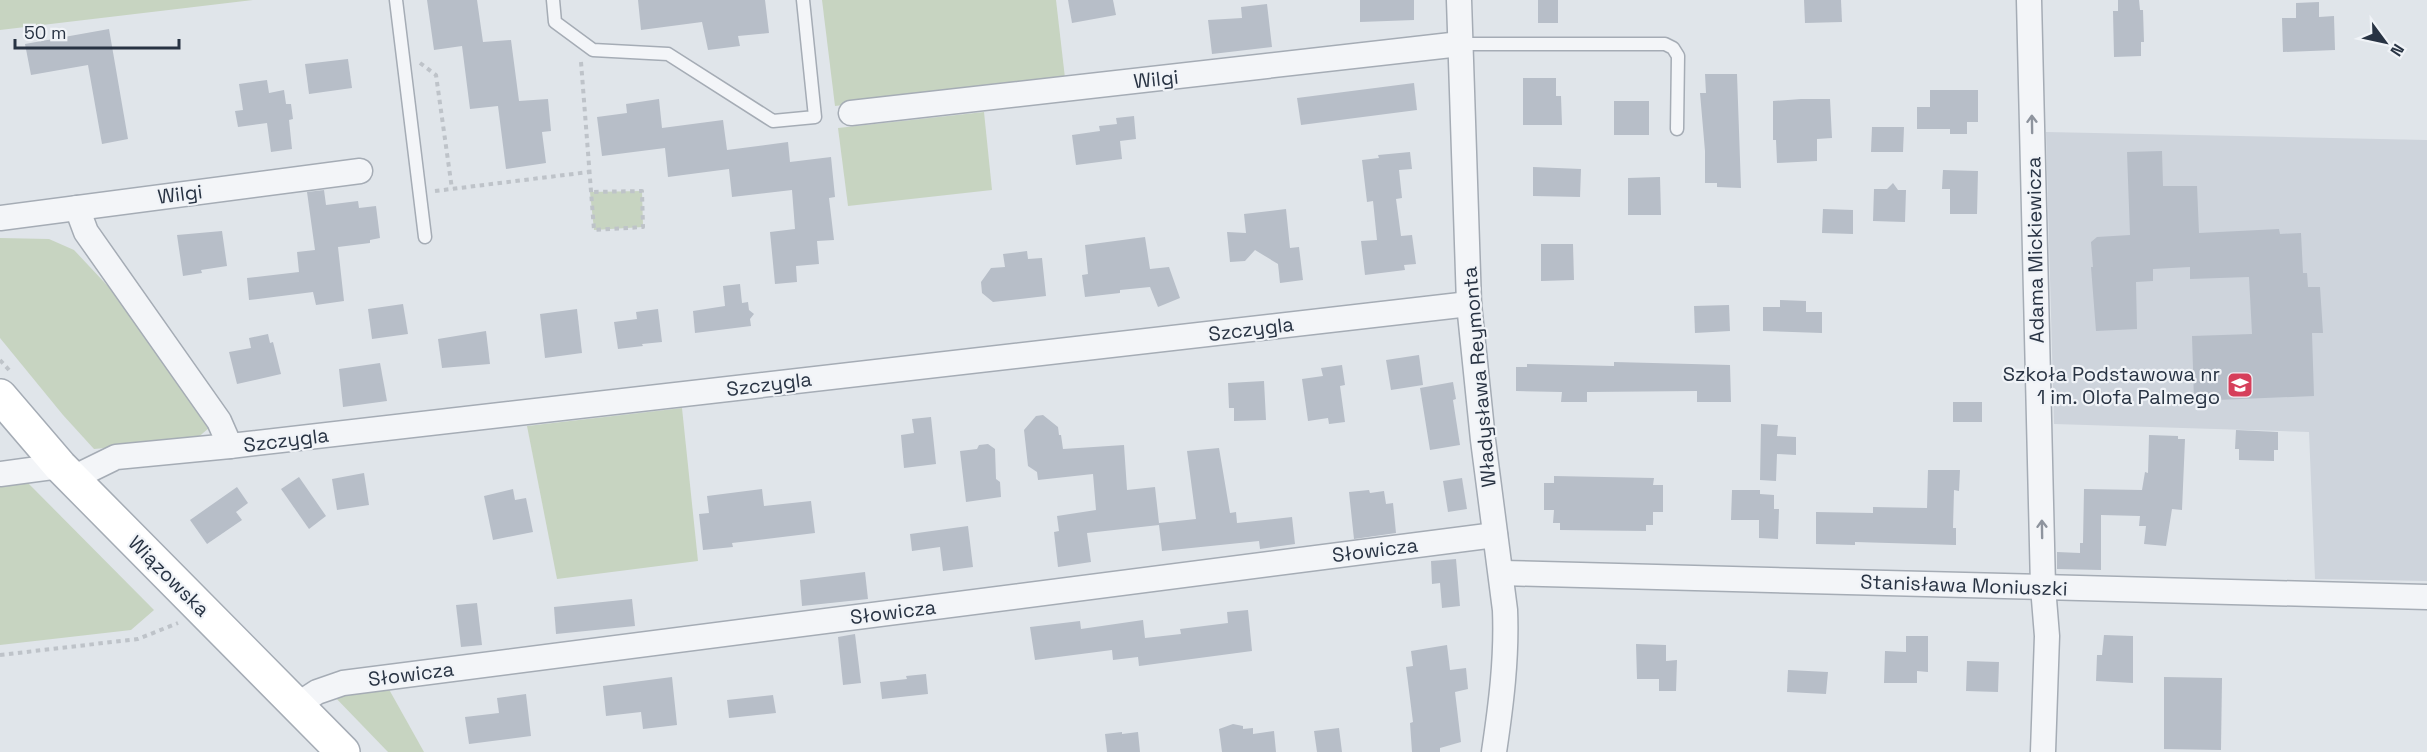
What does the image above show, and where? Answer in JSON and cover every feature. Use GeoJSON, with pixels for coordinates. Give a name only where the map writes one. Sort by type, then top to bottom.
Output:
{"type":"FeatureCollection","features":[{"type":"Feature","properties":{"kind":"main road","name":"Wiązowska"},"geometry":{"type":"LineString","coordinates":[[0,396],[67,472],[343,752]]}},
{"type":"Feature","properties":{"kind":"street","name":"Władysława Reymonta"},"geometry":{"type":"LineString","coordinates":[[1459,0],[1469,304],[1495,535],[1502,573],[1506,631],[1500,710],[1494,752]]}},
{"type":"Feature","properties":{"kind":"street","name":"Adama Mickiewicza"},"geometry":{"type":"LineString","coordinates":[[2029,0],[2043,587],[2047,636],[2043,752]]}},
{"type":"Feature","properties":{"kind":"street","name":"Wilgi"},"geometry":{"type":"LineString","coordinates":[[851,113],[1460,44]]}},
{"type":"Feature","properties":{"kind":"street","name":"Wilgi"},"geometry":{"type":"LineString","coordinates":[[0,218],[360,171]]}},
{"type":"Feature","properties":{"kind":"street"},"geometry":{"type":"LineString","coordinates":[[77,208],[86,232],[219,421],[230,446]]}},
{"type":"Feature","properties":{"kind":"street","name":"Szczygla"},"geometry":{"type":"LineString","coordinates":[[0,474],[67,472],[116,457],[230,446],[1469,304]]}},
{"type":"Feature","properties":{"kind":"street","name":"Słowicza"},"geometry":{"type":"LineString","coordinates":[[297,705],[317,692],[343,683],[1495,535]]}},
{"type":"Feature","properties":{"kind":"street","name":"Stanisława Moniuszki"},"geometry":{"type":"LineString","coordinates":[[1502,573],[2427,597]]}},
{"type":"Feature","properties":{"kind":"lane"},"geometry":{"type":"LineString","coordinates":[[396,0],[425,237]]}},
{"type":"Feature","properties":{"kind":"lane"},"geometry":{"type":"LineString","coordinates":[[552,0],[555,22],[593,50],[669,54],[773,121],[815,117],[803,0]]}},
{"type":"Feature","properties":{"kind":"lane"},"geometry":{"type":"LineString","coordinates":[[1460,44],[1665,44],[1673,48],[1678,56],[1677,129]]}},
{"type":"Feature","properties":{"kind":"path"},"geometry":{"type":"LineString","coordinates":[[580,41],[590,192],[594,230],[643,227],[642,191],[590,192]]}},
{"type":"Feature","properties":{"kind":"path"},"geometry":{"type":"LineString","coordinates":[[416,60],[436,75],[452,189]]}},
{"type":"Feature","properties":{"kind":"path"},"geometry":{"type":"LineString","coordinates":[[420,193],[590,172]]}},
{"type":"Feature","properties":{"kind":"path"},"geometry":{"type":"LineString","coordinates":[[0,656],[138,639],[177,624],[200,607]]}},
{"type":"Feature","properties":{"kind":"shaded area","name":"Szkoła Podstawowa nr 1 im. Olofa Palmego"},"geometry":{"type":"Polygon","coordinates":[[[2046,132],[2427,140],[2427,581],[2315,579],[2309,432],[2054,424],[2046,132]]]}},
{"type":"Feature","properties":{"kind":"green space"},"geometry":{"type":"Polygon","coordinates":[[[0,0],[253,0],[0,30],[0,0]]]}},
{"type":"Feature","properties":{"kind":"green space"},"geometry":{"type":"Polygon","coordinates":[[[822,0],[1056,0],[1065,78],[835,106],[822,0]]]}},
{"type":"Feature","properties":{"kind":"green space"},"geometry":{"type":"Polygon","coordinates":[[[984,112],[992,190],[848,206],[838,128],[984,112]]]}},
{"type":"Feature","properties":{"kind":"green space"},"geometry":{"type":"Polygon","coordinates":[[[642,191],[643,227],[594,230],[590,192],[642,191]]]}},
{"type":"Feature","properties":{"kind":"green space"},"geometry":{"type":"Polygon","coordinates":[[[0,238],[49,239],[74,250],[120,299],[210,427],[195,440],[94,449],[0,338],[0,238]]]}},
{"type":"Feature","properties":{"kind":"green space"},"geometry":{"type":"Polygon","coordinates":[[[682,408],[698,561],[557,579],[527,426],[682,408]]]}},
{"type":"Feature","properties":{"kind":"green space"},"geometry":{"type":"Polygon","coordinates":[[[25,480],[154,610],[131,630],[0,645],[0,483],[25,480]]]}},
{"type":"Feature","properties":{"kind":"green space"},"geometry":{"type":"Polygon","coordinates":[[[386,684],[424,752],[388,752],[332,694],[386,684]]]}},
{"type":"Feature","properties":{"kind":"building"},"geometry":{"type":"Polygon","coordinates":[[[427,0],[477,0],[483,42],[511,40],[519,101],[548,99],[551,131],[542,132],[546,163],[506,169],[498,106],[470,109],[462,46],[434,50],[427,0]]]}},
{"type":"Feature","properties":{"kind":"building"},"geometry":{"type":"Polygon","coordinates":[[[638,0],[765,0],[769,33],[738,36],[740,46],[708,50],[702,22],[641,30],[638,0]]]}},
{"type":"Feature","properties":{"kind":"building"},"geometry":{"type":"Polygon","coordinates":[[[1068,0],[1113,0],[1116,15],[1072,23],[1068,0]]]}},
{"type":"Feature","properties":{"kind":"building"},"geometry":{"type":"Polygon","coordinates":[[[1360,0],[1414,0],[1414,20],[1360,22],[1360,0]]]}},
{"type":"Feature","properties":{"kind":"building"},"geometry":{"type":"Polygon","coordinates":[[[1538,0],[1558,0],[1558,23],[1538,23],[1538,0]]]}},
{"type":"Feature","properties":{"kind":"building"},"geometry":{"type":"Polygon","coordinates":[[[1804,0],[1841,0],[1842,22],[1805,23],[1804,0]]]}},
{"type":"Feature","properties":{"kind":"building"},"geometry":{"type":"Polygon","coordinates":[[[2118,0],[2139,0],[2140,10],[2143,10],[2144,42],[2141,42],[2141,56],[2114,57],[2113,11],[2118,11],[2118,0]]]}},
{"type":"Feature","properties":{"kind":"building"},"geometry":{"type":"Polygon","coordinates":[[[2319,2],[2319,17],[2334,16],[2335,50],[2283,52],[2282,18],[2296,18],[2296,3],[2319,2]]]}},
{"type":"Feature","properties":{"kind":"building"},"geometry":{"type":"Polygon","coordinates":[[[1267,4],[1272,47],[1212,54],[1208,20],[1242,18],[1241,7],[1267,4]]]}},
{"type":"Feature","properties":{"kind":"building"},"geometry":{"type":"Polygon","coordinates":[[[109,29],[128,139],[102,144],[88,65],[31,75],[25,44],[109,29]]]}},
{"type":"Feature","properties":{"kind":"building"},"geometry":{"type":"Polygon","coordinates":[[[348,59],[352,88],[309,94],[305,64],[348,59]]]}},
{"type":"Feature","properties":{"kind":"building"},"geometry":{"type":"Polygon","coordinates":[[[1705,74],[1737,74],[1741,188],[1717,187],[1717,183],[1705,183],[1700,93],[1706,93],[1705,74]]]}},
{"type":"Feature","properties":{"kind":"building"},"geometry":{"type":"Polygon","coordinates":[[[1523,78],[1556,78],[1556,96],[1561,96],[1562,125],[1523,125],[1523,78]]]}},
{"type":"Feature","properties":{"kind":"building"},"geometry":{"type":"Polygon","coordinates":[[[267,80],[269,93],[284,90],[286,104],[291,104],[293,119],[289,120],[292,149],[271,152],[267,123],[238,127],[235,111],[243,110],[239,84],[267,80]]]}},
{"type":"Feature","properties":{"kind":"building"},"geometry":{"type":"Polygon","coordinates":[[[1414,83],[1417,110],[1301,125],[1297,98],[1414,83]]]}},
{"type":"Feature","properties":{"kind":"building"},"geometry":{"type":"Polygon","coordinates":[[[1930,90],[1978,90],[1978,122],[1967,122],[1967,134],[1950,134],[1950,129],[1917,129],[1917,107],[1930,107],[1930,90]]]}},
{"type":"Feature","properties":{"kind":"building"},"geometry":{"type":"Polygon","coordinates":[[[659,99],[662,128],[723,120],[727,150],[788,142],[790,162],[831,157],[835,197],[829,198],[834,240],[817,241],[819,264],[796,266],[797,282],[775,284],[770,232],[795,229],[792,190],[732,197],[729,169],[668,177],[665,148],[602,156],[597,117],[627,113],[626,104],[659,99]]]}},
{"type":"Feature","properties":{"kind":"building"},"geometry":{"type":"Polygon","coordinates":[[[1830,99],[1832,138],[1817,139],[1817,161],[1777,163],[1776,140],[1773,140],[1773,101],[1830,99]]]}},
{"type":"Feature","properties":{"kind":"building"},"geometry":{"type":"Polygon","coordinates":[[[1614,101],[1649,101],[1649,135],[1614,135],[1614,101]]]}},
{"type":"Feature","properties":{"kind":"building"},"geometry":{"type":"Polygon","coordinates":[[[1134,116],[1136,139],[1120,141],[1122,159],[1076,165],[1072,135],[1100,131],[1099,126],[1117,124],[1116,118],[1134,116]]]}},
{"type":"Feature","properties":{"kind":"building"},"geometry":{"type":"Polygon","coordinates":[[[1872,127],[1904,127],[1903,152],[1871,152],[1872,127]]]}},
{"type":"Feature","properties":{"kind":"building"},"geometry":{"type":"Polygon","coordinates":[[[2162,151],[2163,186],[2197,186],[2199,233],[2279,229],[2280,234],[2301,233],[2303,273],[2307,273],[2308,287],[2320,287],[2323,333],[2312,333],[2314,396],[2194,401],[2192,336],[2252,334],[2249,277],[2190,279],[2190,267],[2153,269],[2153,281],[2136,282],[2137,329],[2096,331],[2091,242],[2097,237],[2130,235],[2127,152],[2162,151]]]}},
{"type":"Feature","properties":{"kind":"building"},"geometry":{"type":"Polygon","coordinates":[[[1410,152],[1412,169],[1399,170],[1402,198],[1396,199],[1401,236],[1412,235],[1416,264],[1404,265],[1405,270],[1365,275],[1361,241],[1377,240],[1373,201],[1367,202],[1362,160],[1379,158],[1378,155],[1410,152]]]}},
{"type":"Feature","properties":{"kind":"building"},"geometry":{"type":"Polygon","coordinates":[[[1533,167],[1581,169],[1580,197],[1533,196],[1533,167]]]}},
{"type":"Feature","properties":{"kind":"building"},"geometry":{"type":"Polygon","coordinates":[[[1943,170],[1978,171],[1977,214],[1950,214],[1950,189],[1942,189],[1943,170]]]}},
{"type":"Feature","properties":{"kind":"building"},"geometry":{"type":"Polygon","coordinates":[[[1660,177],[1661,215],[1628,215],[1628,178],[1660,177]]]}},
{"type":"Feature","properties":{"kind":"building"},"geometry":{"type":"Polygon","coordinates":[[[1893,183],[1898,190],[1906,190],[1905,222],[1873,221],[1874,189],[1887,189],[1893,183]]]}},
{"type":"Feature","properties":{"kind":"building"},"geometry":{"type":"Polygon","coordinates":[[[324,190],[326,205],[358,201],[359,208],[376,206],[380,238],[370,240],[370,243],[338,247],[344,301],[316,305],[313,292],[249,300],[247,278],[299,272],[297,252],[315,250],[307,192],[324,190]]]}},
{"type":"Feature","properties":{"kind":"building"},"geometry":{"type":"Polygon","coordinates":[[[1286,209],[1290,248],[1299,247],[1303,280],[1280,283],[1278,264],[1255,250],[1245,261],[1230,262],[1227,232],[1246,233],[1244,214],[1286,209]]]}},
{"type":"Feature","properties":{"kind":"building"},"geometry":{"type":"Polygon","coordinates":[[[1823,209],[1853,210],[1853,234],[1822,233],[1823,209]]]}},
{"type":"Feature","properties":{"kind":"building"},"geometry":{"type":"Polygon","coordinates":[[[222,231],[227,266],[201,270],[202,273],[183,276],[177,235],[222,231]]]}},
{"type":"Feature","properties":{"kind":"building"},"geometry":{"type":"Polygon","coordinates":[[[1145,237],[1150,269],[1169,267],[1180,298],[1158,307],[1150,287],[1085,297],[1082,275],[1088,274],[1085,245],[1145,237]]]}},
{"type":"Feature","properties":{"kind":"building"},"geometry":{"type":"Polygon","coordinates":[[[1541,244],[1573,244],[1574,280],[1541,281],[1541,244]]]}},
{"type":"Feature","properties":{"kind":"building"},"geometry":{"type":"Polygon","coordinates":[[[1027,251],[1028,259],[1042,258],[1046,296],[993,302],[982,293],[981,282],[991,268],[1005,267],[1003,254],[1027,251]]]}},
{"type":"Feature","properties":{"kind":"building"},"geometry":{"type":"Polygon","coordinates":[[[740,284],[742,303],[748,302],[749,310],[754,314],[750,319],[751,326],[695,333],[693,311],[725,306],[723,286],[740,284]]]}},
{"type":"Feature","properties":{"kind":"building"},"geometry":{"type":"Polygon","coordinates":[[[1780,300],[1806,301],[1806,312],[1822,312],[1822,333],[1763,331],[1763,307],[1780,307],[1780,300]]]}},
{"type":"Feature","properties":{"kind":"building"},"geometry":{"type":"Polygon","coordinates":[[[403,304],[408,334],[372,339],[368,309],[403,304]]]}},
{"type":"Feature","properties":{"kind":"building"},"geometry":{"type":"Polygon","coordinates":[[[1729,305],[1730,331],[1695,333],[1694,306],[1729,305]]]}},
{"type":"Feature","properties":{"kind":"building"},"geometry":{"type":"Polygon","coordinates":[[[577,309],[582,353],[545,358],[540,314],[577,309]]]}},
{"type":"Feature","properties":{"kind":"building"},"geometry":{"type":"Polygon","coordinates":[[[658,309],[662,342],[618,349],[614,322],[637,319],[636,312],[658,309]]]}},
{"type":"Feature","properties":{"kind":"building"},"geometry":{"type":"Polygon","coordinates":[[[486,331],[490,364],[442,368],[438,339],[486,331]]]}},
{"type":"Feature","properties":{"kind":"building"},"geometry":{"type":"Polygon","coordinates":[[[268,334],[270,343],[273,342],[281,374],[237,384],[229,352],[251,348],[249,338],[268,334]]]}},
{"type":"Feature","properties":{"kind":"building"},"geometry":{"type":"Polygon","coordinates":[[[1419,355],[1423,385],[1391,390],[1386,360],[1419,355]]]}},
{"type":"Feature","properties":{"kind":"building"},"geometry":{"type":"Polygon","coordinates":[[[1614,362],[1730,365],[1731,402],[1697,402],[1697,391],[1587,392],[1587,402],[1561,402],[1562,392],[1516,391],[1516,367],[1527,367],[1527,364],[1614,366],[1614,362]]]}},
{"type":"Feature","properties":{"kind":"building"},"geometry":{"type":"Polygon","coordinates":[[[380,363],[387,401],[343,407],[339,369],[380,363]]]}},
{"type":"Feature","properties":{"kind":"building"},"geometry":{"type":"Polygon","coordinates":[[[1342,365],[1345,385],[1340,386],[1345,422],[1329,424],[1328,418],[1308,421],[1302,379],[1323,376],[1321,368],[1342,365]]]}},
{"type":"Feature","properties":{"kind":"building"},"geometry":{"type":"Polygon","coordinates":[[[1264,381],[1266,420],[1234,421],[1234,408],[1229,408],[1228,383],[1264,381]]]}},
{"type":"Feature","properties":{"kind":"building"},"geometry":{"type":"Polygon","coordinates":[[[1453,382],[1456,399],[1453,400],[1460,445],[1430,450],[1420,388],[1453,382]]]}},
{"type":"Feature","properties":{"kind":"building"},"geometry":{"type":"Polygon","coordinates":[[[1953,402],[1982,402],[1982,422],[1953,422],[1953,402]]]}},
{"type":"Feature","properties":{"kind":"building"},"geometry":{"type":"Polygon","coordinates":[[[1043,415],[1058,427],[1063,449],[1124,445],[1127,490],[1155,487],[1159,523],[1196,519],[1187,451],[1219,448],[1230,513],[1236,512],[1237,523],[1292,517],[1295,544],[1260,549],[1259,541],[1162,551],[1159,525],[1087,533],[1091,562],[1058,567],[1054,532],[1059,531],[1057,516],[1096,510],[1093,474],[1038,480],[1037,472],[1028,466],[1024,430],[1036,416],[1043,415]]]}},
{"type":"Feature","properties":{"kind":"building"},"geometry":{"type":"Polygon","coordinates":[[[931,417],[936,464],[904,468],[901,435],[914,433],[912,419],[931,417]]]}},
{"type":"Feature","properties":{"kind":"building"},"geometry":{"type":"Polygon","coordinates":[[[1761,424],[1778,425],[1777,436],[1796,437],[1796,455],[1777,454],[1776,481],[1760,480],[1761,424]]]}},
{"type":"Feature","properties":{"kind":"building"},"geometry":{"type":"Polygon","coordinates":[[[2236,430],[2278,432],[2278,450],[2274,450],[2274,461],[2239,460],[2239,449],[2235,449],[2236,430]]]}},
{"type":"Feature","properties":{"kind":"building"},"geometry":{"type":"Polygon","coordinates":[[[2149,435],[2178,436],[2178,439],[2185,439],[2182,510],[2172,509],[2166,546],[2144,544],[2146,526],[2139,526],[2140,516],[2101,515],[2101,570],[2057,569],[2057,552],[2080,553],[2080,543],[2083,543],[2084,489],[2142,490],[2145,472],[2148,473],[2149,435]]]}},
{"type":"Feature","properties":{"kind":"building"},"geometry":{"type":"Polygon","coordinates":[[[988,444],[995,449],[996,479],[1000,482],[1001,497],[966,502],[960,451],[977,449],[979,445],[988,444]]]}},
{"type":"Feature","properties":{"kind":"building"},"geometry":{"type":"Polygon","coordinates":[[[1928,470],[1960,470],[1959,491],[1954,490],[1953,528],[1956,528],[1956,545],[1855,542],[1855,545],[1816,544],[1816,512],[1873,513],[1873,507],[1927,508],[1928,470]]]}},
{"type":"Feature","properties":{"kind":"building"},"geometry":{"type":"Polygon","coordinates":[[[364,473],[369,505],[337,510],[332,479],[364,473]]]}},
{"type":"Feature","properties":{"kind":"building"},"geometry":{"type":"Polygon","coordinates":[[[1554,476],[1654,478],[1653,485],[1663,485],[1663,512],[1653,512],[1653,525],[1646,525],[1646,531],[1560,530],[1560,523],[1553,523],[1554,510],[1544,510],[1544,483],[1554,483],[1554,476]]]}},
{"type":"Feature","properties":{"kind":"building"},"geometry":{"type":"Polygon","coordinates":[[[299,477],[326,516],[309,529],[281,489],[299,477]]]}},
{"type":"Feature","properties":{"kind":"building"},"geometry":{"type":"Polygon","coordinates":[[[1462,478],[1467,509],[1448,512],[1443,481],[1462,478]]]}},
{"type":"Feature","properties":{"kind":"building"},"geometry":{"type":"Polygon","coordinates":[[[237,487],[248,503],[236,512],[242,520],[207,544],[190,520],[237,487]]]}},
{"type":"Feature","properties":{"kind":"building"},"geometry":{"type":"Polygon","coordinates":[[[513,489],[515,500],[526,498],[533,532],[493,540],[484,496],[513,489]]]}},
{"type":"Feature","properties":{"kind":"building"},"geometry":{"type":"Polygon","coordinates":[[[762,489],[764,506],[811,501],[815,533],[732,543],[733,547],[703,550],[699,514],[709,513],[707,496],[762,489]]]}},
{"type":"Feature","properties":{"kind":"building"},"geometry":{"type":"Polygon","coordinates":[[[1369,490],[1370,493],[1384,491],[1386,504],[1393,503],[1396,533],[1354,539],[1349,492],[1369,490]]]}},
{"type":"Feature","properties":{"kind":"building"},"geometry":{"type":"Polygon","coordinates":[[[1732,490],[1760,490],[1760,494],[1774,495],[1774,509],[1779,509],[1778,539],[1759,538],[1759,520],[1731,520],[1732,490]]]}},
{"type":"Feature","properties":{"kind":"building"},"geometry":{"type":"Polygon","coordinates":[[[968,526],[973,567],[943,571],[940,547],[912,551],[910,534],[968,526]]]}},
{"type":"Feature","properties":{"kind":"building"},"geometry":{"type":"Polygon","coordinates":[[[1456,559],[1460,606],[1442,608],[1440,583],[1432,584],[1431,561],[1456,559]]]}},
{"type":"Feature","properties":{"kind":"building"},"geometry":{"type":"Polygon","coordinates":[[[865,572],[868,599],[802,606],[800,580],[865,572]]]}},
{"type":"Feature","properties":{"kind":"building"},"geometry":{"type":"Polygon","coordinates":[[[632,599],[635,626],[556,634],[554,607],[632,599]]]}},
{"type":"Feature","properties":{"kind":"building"},"geometry":{"type":"Polygon","coordinates":[[[477,603],[482,645],[461,647],[456,605],[477,603]]]}},
{"type":"Feature","properties":{"kind":"building"},"geometry":{"type":"Polygon","coordinates":[[[1248,610],[1252,651],[1139,666],[1138,657],[1113,660],[1112,650],[1035,660],[1030,627],[1080,621],[1081,629],[1143,620],[1145,638],[1181,634],[1180,629],[1228,623],[1227,612],[1248,610]]]}},
{"type":"Feature","properties":{"kind":"building"},"geometry":{"type":"Polygon","coordinates":[[[855,634],[861,683],[843,685],[838,637],[855,634]]]}},
{"type":"Feature","properties":{"kind":"building"},"geometry":{"type":"Polygon","coordinates":[[[2104,635],[2133,636],[2133,683],[2096,681],[2097,655],[2102,655],[2104,635]]]}},
{"type":"Feature","properties":{"kind":"building"},"geometry":{"type":"Polygon","coordinates":[[[1906,636],[1928,636],[1928,672],[1917,671],[1917,683],[1884,683],[1885,651],[1906,652],[1906,636]]]}},
{"type":"Feature","properties":{"kind":"building"},"geometry":{"type":"Polygon","coordinates":[[[1636,644],[1666,645],[1666,661],[1677,660],[1676,691],[1659,691],[1659,679],[1637,679],[1636,644]]]}},
{"type":"Feature","properties":{"kind":"building"},"geometry":{"type":"Polygon","coordinates":[[[1447,645],[1450,670],[1466,668],[1468,689],[1455,692],[1461,742],[1440,748],[1440,752],[1412,752],[1410,723],[1413,722],[1406,667],[1413,666],[1411,651],[1447,645]]]}},
{"type":"Feature","properties":{"kind":"building"},"geometry":{"type":"Polygon","coordinates":[[[1967,661],[1999,662],[1998,692],[1966,691],[1967,661]]]}},
{"type":"Feature","properties":{"kind":"building"},"geometry":{"type":"Polygon","coordinates":[[[1788,670],[1828,672],[1826,694],[1787,692],[1788,670]]]}},
{"type":"Feature","properties":{"kind":"building"},"geometry":{"type":"Polygon","coordinates":[[[926,674],[928,694],[882,699],[880,682],[926,674]]]}},
{"type":"Feature","properties":{"kind":"building"},"geometry":{"type":"Polygon","coordinates":[[[672,677],[677,725],[643,729],[641,712],[606,716],[603,686],[672,677]]]}},
{"type":"Feature","properties":{"kind":"building"},"geometry":{"type":"Polygon","coordinates":[[[2164,677],[2222,678],[2221,750],[2164,749],[2164,677]]]}},
{"type":"Feature","properties":{"kind":"building"},"geometry":{"type":"Polygon","coordinates":[[[526,694],[531,736],[469,744],[465,717],[499,713],[497,698],[526,694]]]}},
{"type":"Feature","properties":{"kind":"building"},"geometry":{"type":"Polygon","coordinates":[[[773,695],[776,713],[729,718],[727,700],[773,695]]]}},
{"type":"Feature","properties":{"kind":"building"},"geometry":{"type":"Polygon","coordinates":[[[1233,724],[1243,726],[1243,729],[1253,728],[1253,734],[1274,731],[1276,752],[1222,752],[1219,729],[1233,724]]]}},
{"type":"Feature","properties":{"kind":"building"},"geometry":{"type":"Polygon","coordinates":[[[1339,728],[1342,752],[1317,752],[1314,731],[1339,728]]]}},
{"type":"Feature","properties":{"kind":"building"},"geometry":{"type":"Polygon","coordinates":[[[1122,732],[1122,734],[1138,732],[1140,752],[1107,752],[1105,734],[1122,732]]]}},
{"type":"Feature","properties":{"kind":"place","name":"Szkoła Podstawowa nr 1 im. Olofa Palmego"},"geometry":{"type":"Point","coordinates":[2240,385]}}]}
